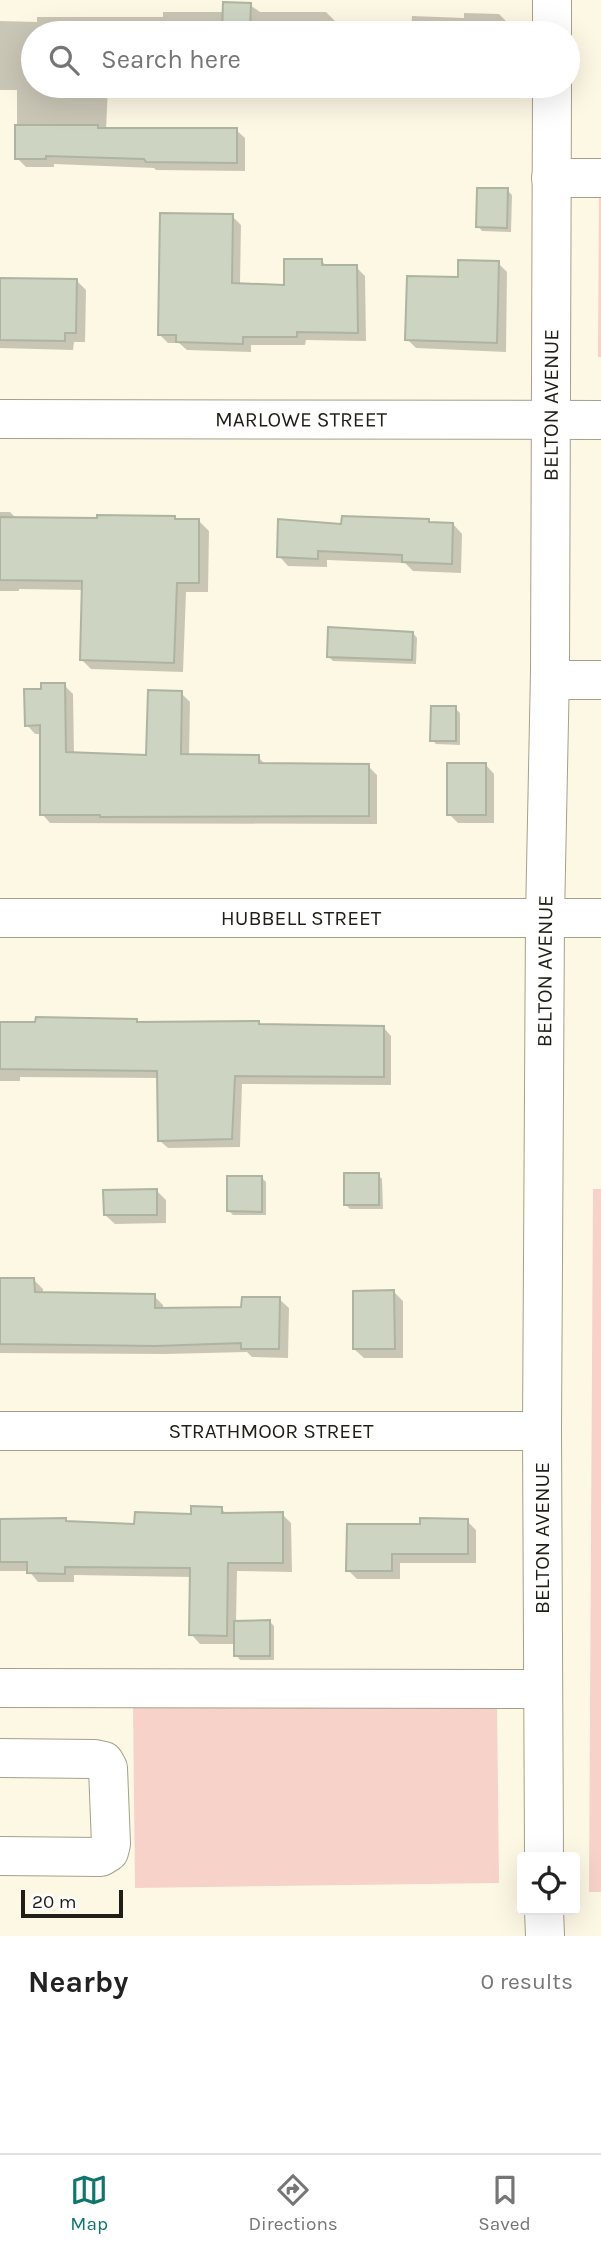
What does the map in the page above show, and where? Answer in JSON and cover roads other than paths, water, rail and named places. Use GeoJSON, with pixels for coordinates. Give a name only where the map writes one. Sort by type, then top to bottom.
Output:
{"type":"FeatureCollection","features":[{"type":"Feature","properties":{"kind":"street"},"geometry":{"type":"LineString","coordinates":[[552,0],[552,21]]}},
{"type":"Feature","properties":{"kind":"street","name":"BELTON AVENUE"},"geometry":{"type":"LineString","coordinates":[[544,1852],[542,1431],[545,918],[550,680],[552,98]]}},
{"type":"Feature","properties":{"kind":"street"},"geometry":{"type":"LineString","coordinates":[[551,178],[601,178]]}},
{"type":"Feature","properties":{"kind":"street","name":"MARLOWE STREET"},"geometry":{"type":"LineString","coordinates":[[0,419],[601,420]]}},
{"type":"Feature","properties":{"kind":"street"},"geometry":{"type":"LineString","coordinates":[[550,680],[601,680]]}},
{"type":"Feature","properties":{"kind":"street","name":"HUBBELL STREET"},"geometry":{"type":"LineString","coordinates":[[0,918],[601,918]]}},
{"type":"Feature","properties":{"kind":"street","name":"STRATHMOOR STREET"},"geometry":{"type":"LineString","coordinates":[[0,1431],[542,1431]]}},
{"type":"Feature","properties":{"kind":"street"},"geometry":{"type":"LineString","coordinates":[[0,1688],[543,1689]]}},
{"type":"Feature","properties":{"kind":"street"},"geometry":{"type":"LineString","coordinates":[[0,1758],[104,1761],[108,1768],[111,1844],[109,1852],[101,1857],[0,1856]]}},
{"type":"Feature","properties":{"kind":"street"},"geometry":{"type":"LineString","coordinates":[[544,1915],[545,1936]]}}]}
